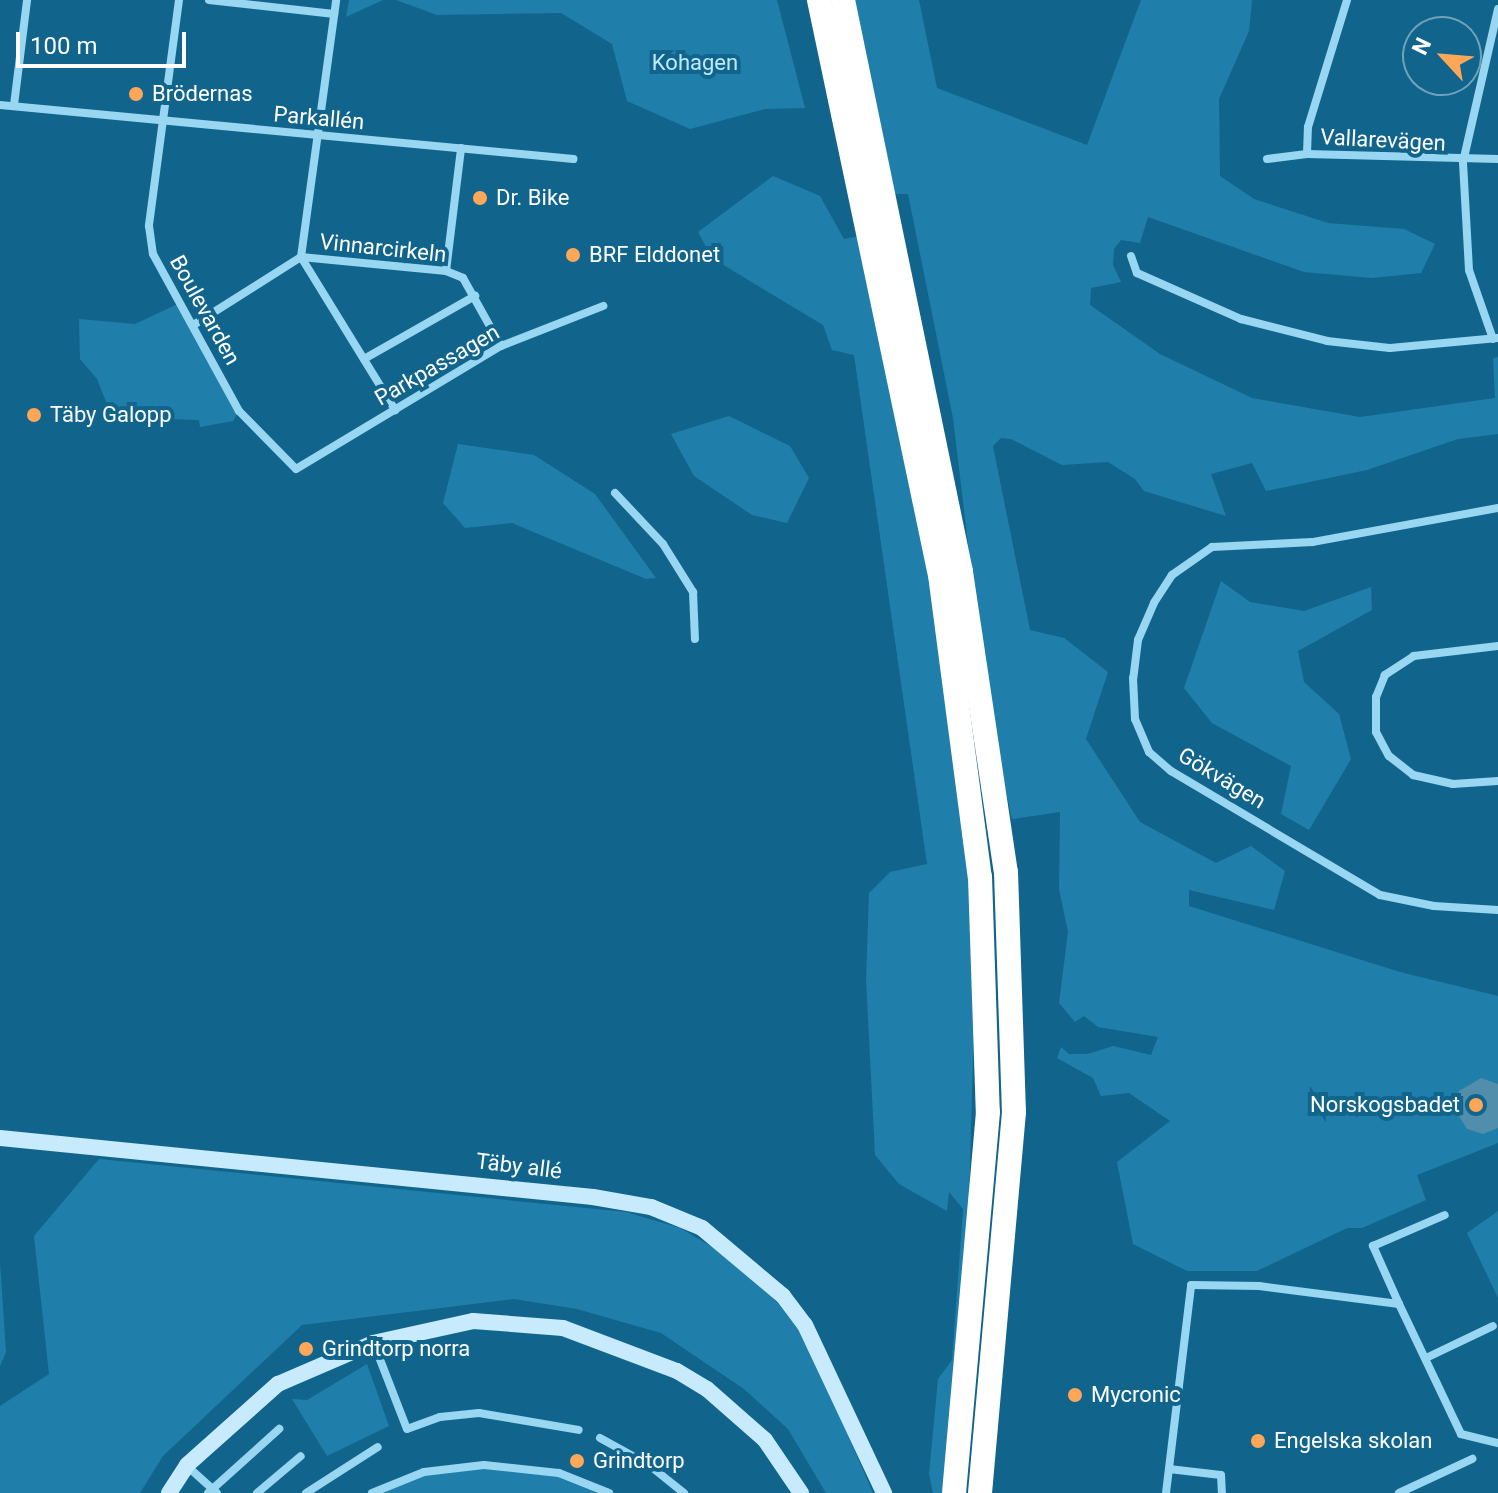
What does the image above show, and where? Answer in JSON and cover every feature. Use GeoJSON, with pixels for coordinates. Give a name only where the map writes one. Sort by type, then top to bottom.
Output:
{"type":"FeatureCollection","features":[{"type":"Feature","properties":{"kind":"highway"},"geometry":{"type":"LineString","coordinates":[[819,0],[940,575],[980,877],[988,1112],[954,1493]]}},
{"type":"Feature","properties":{"kind":"highway"},"geometry":{"type":"LineString","coordinates":[[843,0],[961,572],[1006,872],[1014,1112],[980,1493]]}},
{"type":"Feature","properties":{"kind":"street"},"geometry":{"type":"LineString","coordinates":[[14,105],[27,0]]}},
{"type":"Feature","properties":{"kind":"street","name":"Boulevarden"},"geometry":{"type":"LineString","coordinates":[[179,0],[150,240],[239,411],[296,469]]}},
{"type":"Feature","properties":{"kind":"street"},"geometry":{"type":"LineString","coordinates":[[209,0],[334,14]]}},
{"type":"Feature","properties":{"kind":"street"},"geometry":{"type":"LineString","coordinates":[[195,324],[301,257],[336,0]]}},
{"type":"Feature","properties":{"kind":"street"},"geometry":{"type":"LineString","coordinates":[[1307,154],[1308,127],[1347,0]]}},
{"type":"Feature","properties":{"kind":"street"},"geometry":{"type":"LineString","coordinates":[[1131,256],[1137,273],[1241,319],[1327,341],[1390,348],[1495,338],[1469,270],[1463,162],[1498,9]]}},
{"type":"Feature","properties":{"kind":"street","name":"Parkallén"},"geometry":{"type":"LineString","coordinates":[[0,105],[573,159]]}},
{"type":"Feature","properties":{"kind":"street"},"geometry":{"type":"LineString","coordinates":[[446,271],[461,148]]}},
{"type":"Feature","properties":{"kind":"street","name":"Vallarevägen"},"geometry":{"type":"LineString","coordinates":[[1267,159],[1307,154],[1463,162],[1498,159]]}},
{"type":"Feature","properties":{"kind":"street","name":"Vinnarcirkeln"},"geometry":{"type":"LineString","coordinates":[[301,257],[446,271],[463,278],[501,346]]}},
{"type":"Feature","properties":{"kind":"street","name":"Vinnarcirkeln"},"geometry":{"type":"LineString","coordinates":[[301,257],[395,410]]}},
{"type":"Feature","properties":{"kind":"street"},"geometry":{"type":"LineString","coordinates":[[364,359],[475,296]]}},
{"type":"Feature","properties":{"kind":"street","name":"Parkpassagen"},"geometry":{"type":"LineString","coordinates":[[296,469],[501,346],[603,306]]}},
{"type":"Feature","properties":{"kind":"street"},"geometry":{"type":"LineString","coordinates":[[615,493],[663,544],[693,592],[695,639]]}},
{"type":"Feature","properties":{"kind":"street","name":"Gökvägen"},"geometry":{"type":"LineString","coordinates":[[1498,508],[1312,542],[1212,547],[1172,575],[1154,603],[1138,640],[1133,678],[1140,730],[1149,752],[1171,771],[1380,895],[1434,906],[1498,910]]}},
{"type":"Feature","properties":{"kind":"street"},"geometry":{"type":"LineString","coordinates":[[1498,646],[1426,652],[1396,664],[1385,675],[1376,709],[1376,732],[1389,756],[1413,775],[1453,784],[1498,781]]}},
{"type":"Feature","properties":{"kind":"street","name":"Täby allé"},"geometry":{"type":"LineString","coordinates":[[0,1138],[593,1197],[651,1207],[689,1223],[756,1270],[805,1325],[884,1493]]}},
{"type":"Feature","properties":{"kind":"street"},"geometry":{"type":"LineString","coordinates":[[1445,1215],[1373,1246],[1461,1434],[1498,1443]]}},
{"type":"Feature","properties":{"kind":"street"},"geometry":{"type":"LineString","coordinates":[[1166,1493],[1191,1285],[1259,1286],[1399,1304]]}},
{"type":"Feature","properties":{"kind":"street"},"geometry":{"type":"LineString","coordinates":[[169,1493],[187,1465],[278,1384],[373,1343],[473,1321],[563,1328],[594,1336],[707,1389],[765,1440],[801,1493]]}},
{"type":"Feature","properties":{"kind":"street"},"geometry":{"type":"LineString","coordinates":[[1426,1358],[1493,1326]]}},
{"type":"Feature","properties":{"kind":"street"},"geometry":{"type":"LineString","coordinates":[[373,1343],[407,1429],[440,1417],[479,1413],[579,1430]]}},
{"type":"Feature","properties":{"kind":"street"},"geometry":{"type":"LineString","coordinates":[[187,1465],[212,1491],[279,1429]]}},
{"type":"Feature","properties":{"kind":"street"},"geometry":{"type":"LineString","coordinates":[[600,1438],[649,1465],[684,1493]]}},
{"type":"Feature","properties":{"kind":"street"},"geometry":{"type":"LineString","coordinates":[[306,1493],[378,1447]]}},
{"type":"Feature","properties":{"kind":"street"},"geometry":{"type":"LineString","coordinates":[[257,1493],[301,1456]]}},
{"type":"Feature","properties":{"kind":"street"},"geometry":{"type":"LineString","coordinates":[[1399,1493],[1472,1459]]}},
{"type":"Feature","properties":{"kind":"street"},"geometry":{"type":"LineString","coordinates":[[372,1493],[424,1472],[484,1465],[559,1473],[609,1493]]}},
{"type":"Feature","properties":{"kind":"street"},"geometry":{"type":"LineString","coordinates":[[1169,1469],[1221,1475],[1222,1493]]}},
{"type":"Feature","properties":{"kind":"green space"},"geometry":{"type":"Polygon","coordinates":[[[349,0],[383,0],[346,17],[349,0]]]}},
{"type":"Feature","properties":{"kind":"green space","name":"Kohagen"},"geometry":{"type":"Polygon","coordinates":[[[396,0],[777,0],[805,108],[765,109],[690,129],[627,101],[612,44],[561,13],[437,15],[396,0]]]}},
{"type":"Feature","properties":{"kind":"green space"},"geometry":{"type":"Polygon","coordinates":[[[854,0],[919,0],[937,88],[1087,145],[1141,0],[1252,0],[1249,31],[1219,99],[1220,176],[1254,199],[1328,223],[1404,229],[1435,244],[1421,273],[1372,278],[1304,272],[1148,217],[1140,243],[1121,240],[1114,249],[1113,265],[1121,282],[1091,288],[1090,305],[1160,354],[1252,398],[1360,417],[1495,398],[1493,358],[1498,357],[1498,434],[1458,439],[1367,470],[1266,491],[1252,463],[1211,474],[1226,516],[1144,491],[1135,479],[1108,462],[1062,465],[1011,439],[1001,438],[993,446],[1030,630],[1064,638],[1108,672],[1086,739],[1140,822],[1216,863],[1251,846],[1285,871],[1274,910],[1189,890],[1189,906],[1400,972],[1498,996],[1498,1143],[1417,1175],[1426,1200],[1362,1228],[1347,1228],[1257,1271],[1187,1271],[1133,1244],[1117,1162],[1170,1121],[1129,1093],[1101,1096],[1093,1078],[1057,1058],[1061,1047],[1069,1054],[1088,1054],[1113,1046],[1151,1055],[1158,1037],[1098,1027],[1084,1016],[1075,1022],[1059,1003],[1068,932],[1059,889],[1060,812],[1012,819],[987,703],[953,418],[908,194],[893,194],[854,0]]]}},
{"type":"Feature","properties":{"kind":"green space"},"geometry":{"type":"Polygon","coordinates":[[[773,176],[820,196],[844,239],[860,236],[937,615],[970,889],[974,1023],[967,1269],[947,1493],[933,1493],[929,1474],[938,1379],[952,1360],[963,1209],[949,1192],[947,1211],[899,1184],[875,1155],[866,979],[869,893],[890,872],[927,864],[854,355],[832,350],[823,325],[712,258],[698,232],[773,176]]]}},
{"type":"Feature","properties":{"kind":"green space"},"geometry":{"type":"Polygon","coordinates":[[[182,302],[239,411],[233,421],[200,427],[199,420],[112,417],[97,379],[80,359],[79,319],[135,324],[182,302]]]}},
{"type":"Feature","properties":{"kind":"green space"},"geometry":{"type":"Polygon","coordinates":[[[729,416],[790,446],[809,478],[787,523],[752,515],[694,476],[671,434],[729,416]]]}},
{"type":"Feature","properties":{"kind":"green space"},"geometry":{"type":"Polygon","coordinates":[[[458,444],[534,455],[595,494],[656,578],[646,579],[512,523],[465,528],[443,503],[458,444]]]}},
{"type":"Feature","properties":{"kind":"green space"},"geometry":{"type":"Polygon","coordinates":[[[1221,581],[1250,602],[1304,611],[1371,587],[1372,610],[1298,651],[1304,682],[1339,714],[1351,759],[1309,830],[1281,814],[1291,766],[1212,723],[1184,688],[1221,581]]]}},
{"type":"Feature","properties":{"kind":"green space"},"geometry":{"type":"Polygon","coordinates":[[[99,1159],[626,1212],[680,1228],[719,1251],[770,1294],[806,1338],[873,1493],[826,1493],[788,1429],[744,1389],[661,1333],[577,1309],[514,1299],[302,1325],[163,1456],[140,1493],[0,1493],[0,1406],[49,1374],[34,1236],[99,1159]]]}},
{"type":"Feature","properties":{"kind":"green space"},"geometry":{"type":"Polygon","coordinates":[[[1498,1211],[1498,1298],[1467,1233],[1498,1211]]]}},
{"type":"Feature","properties":{"kind":"green space"},"geometry":{"type":"Polygon","coordinates":[[[0,1262],[6,1352],[0,1366],[0,1262]]]}},
{"type":"Feature","properties":{"kind":"green space"},"geometry":{"type":"Polygon","coordinates":[[[367,1364],[389,1426],[327,1456],[292,1399],[307,1400],[367,1364]]]}},
{"type":"Feature","properties":{"kind":"green space"},"geometry":{"type":"Polygon","coordinates":[[[496,1465],[554,1474],[599,1493],[379,1493],[434,1472],[496,1465]]]}},
{"type":"Feature","properties":{"kind":"shaded area","name":"Norskogsbadet"},"geometry":{"type":"Polygon","coordinates":[[[1481,1078],[1498,1084],[1498,1128],[1483,1134],[1467,1129],[1455,1110],[1459,1091],[1481,1078]]]}},
{"type":"Feature","properties":{"kind":"place","name":"Brödernas"},"geometry":{"type":"Point","coordinates":[136,94]}},
{"type":"Feature","properties":{"kind":"place","name":"Dr. Bike"},"geometry":{"type":"Point","coordinates":[480,198]}},
{"type":"Feature","properties":{"kind":"place","name":"BRF Elddonet"},"geometry":{"type":"Point","coordinates":[573,255]}},
{"type":"Feature","properties":{"kind":"place","name":"Täby Galopp"},"geometry":{"type":"Point","coordinates":[34,415]}},
{"type":"Feature","properties":{"kind":"place","name":"Norskogsbadet"},"geometry":{"type":"Point","coordinates":[1476,1105]}},
{"type":"Feature","properties":{"kind":"place","name":"Grindtorp norra"},"geometry":{"type":"Point","coordinates":[306,1349]}},
{"type":"Feature","properties":{"kind":"place","name":"Mycronic"},"geometry":{"type":"Point","coordinates":[1075,1395]}},
{"type":"Feature","properties":{"kind":"place","name":"Engelska skolan"},"geometry":{"type":"Point","coordinates":[1258,1441]}},
{"type":"Feature","properties":{"kind":"place","name":"Grindtorp"},"geometry":{"type":"Point","coordinates":[577,1461]}}]}
